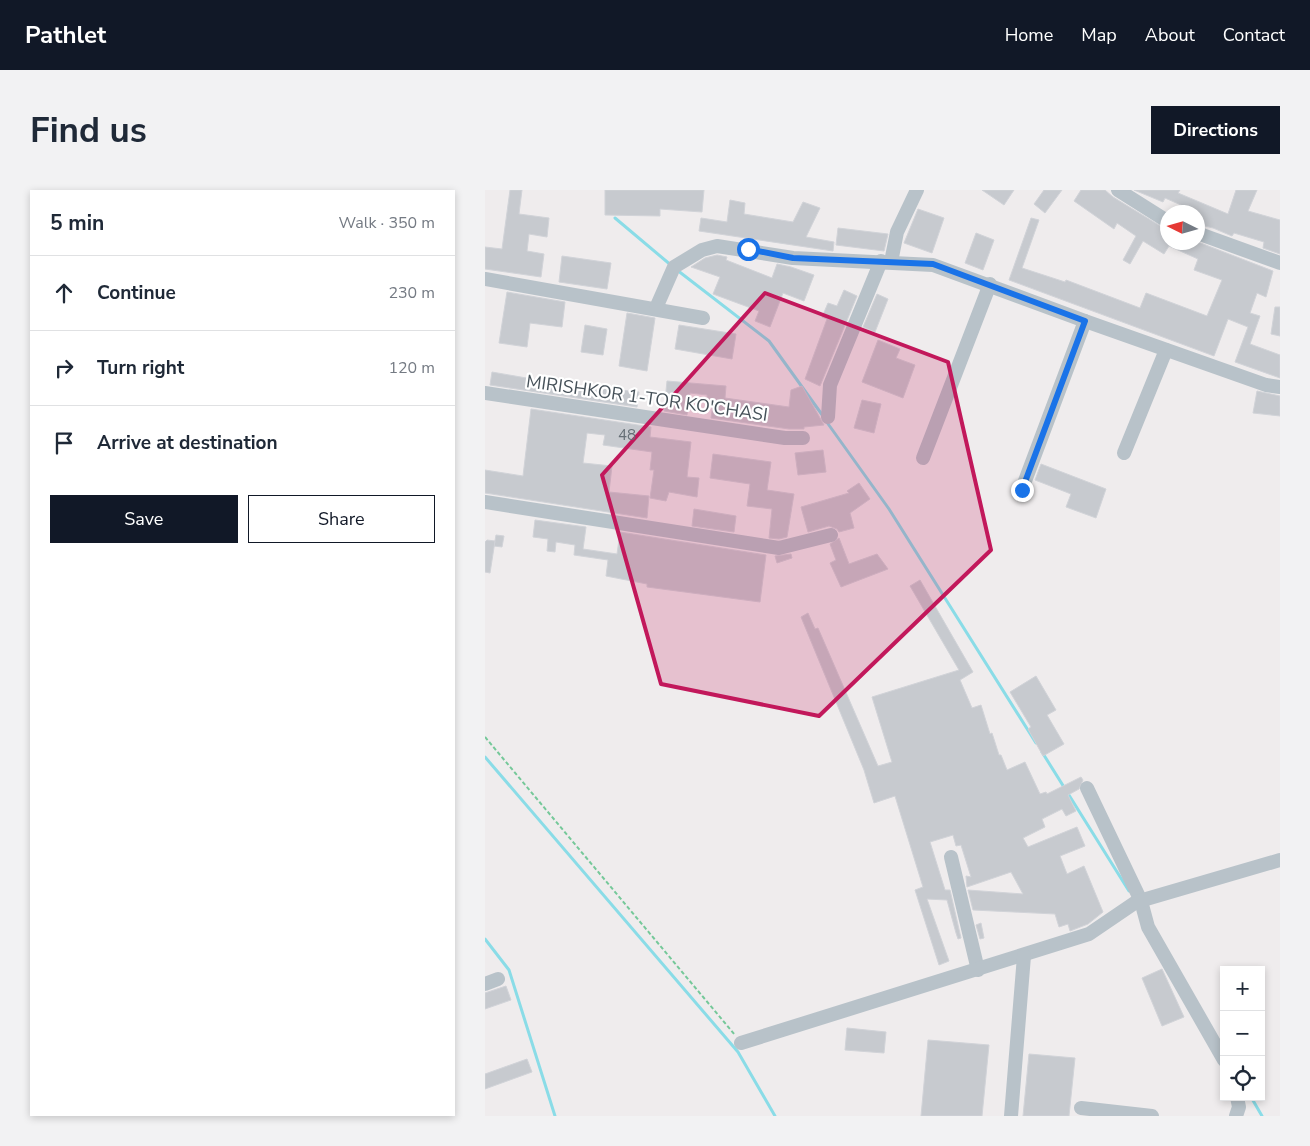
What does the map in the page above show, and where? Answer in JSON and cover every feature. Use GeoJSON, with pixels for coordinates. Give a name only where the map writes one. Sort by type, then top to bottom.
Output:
{"type":"FeatureCollection","features":[{"type":"Feature","properties":{"kind":"street"},"geometry":{"type":"LineString","coordinates":[[828,417],[830,385],[917,190]]}},
{"type":"Feature","properties":{"kind":"street"},"geometry":{"type":"LineString","coordinates":[[1118,190],[1160,217]]}},
{"type":"Feature","properties":{"kind":"street"},"geometry":{"type":"LineString","coordinates":[[1205,235],[1280,264]]}},
{"type":"Feature","properties":{"kind":"street"},"geometry":{"type":"LineString","coordinates":[[656,308],[674,267],[702,250],[717,246],[793,258],[847,262],[886,261],[933,264],[1166,350],[1266,385],[1280,387]]}},
{"type":"Feature","properties":{"kind":"street"},"geometry":{"type":"LineString","coordinates":[[485,279],[656,308],[703,318]]}},
{"type":"Feature","properties":{"kind":"street"},"geometry":{"type":"LineString","coordinates":[[923,458],[989,284]]}},
{"type":"Feature","properties":{"kind":"street"},"geometry":{"type":"LineString","coordinates":[[1022,490],[1085,321]]}},
{"type":"Feature","properties":{"kind":"street"},"geometry":{"type":"LineString","coordinates":[[1124,453],[1166,350]]}},
{"type":"Feature","properties":{"kind":"street","name":"MIRISHKOR 1-TOR KO'CHASI"},"geometry":{"type":"LineString","coordinates":[[485,393],[785,438],[803,438]]}},
{"type":"Feature","properties":{"kind":"street"},"geometry":{"type":"LineString","coordinates":[[485,502],[779,548],[831,535]]}},
{"type":"Feature","properties":{"kind":"street"},"geometry":{"type":"LineString","coordinates":[[1087,788],[1141,901],[1148,927],[1222,1056]]}},
{"type":"Feature","properties":{"kind":"street"},"geometry":{"type":"LineString","coordinates":[[951,857],[978,970]]}},
{"type":"Feature","properties":{"kind":"street"},"geometry":{"type":"LineString","coordinates":[[741,1043],[1024,956],[1089,934],[1141,901],[1280,860]]}},
{"type":"Feature","properties":{"kind":"street"},"geometry":{"type":"LineString","coordinates":[[1011,1116],[1024,956]]}},
{"type":"Feature","properties":{"kind":"street"},"geometry":{"type":"LineString","coordinates":[[1236,1116],[1239,1107],[1238,1101]]}},
{"type":"Feature","properties":{"kind":"street"},"geometry":{"type":"LineString","coordinates":[[1081,1108],[1152,1116]]}},
{"type":"Feature","properties":{"kind":"path"},"geometry":{"type":"LineString","coordinates":[[485,737],[741,1043]]}},
{"type":"Feature","properties":{"kind":"highlighted area"},"geometry":{"type":"Polygon","coordinates":[[[765,293],[948,362],[991,550],[819,716],[661,684],[602,475],[765,293]]]}},
{"type":"Feature","properties":{"kind":"building"},"geometry":{"type":"Polygon","coordinates":[[[510,190],[522,190],[519,214],[549,218],[547,237],[529,234],[527,251],[544,254],[541,277],[485,269],[485,247],[502,249],[510,190]]]}},
{"type":"Feature","properties":{"kind":"building"},"geometry":{"type":"Polygon","coordinates":[[[605,190],[704,190],[702,212],[660,209],[660,216],[605,215],[605,190]]]}},
{"type":"Feature","properties":{"kind":"building"},"geometry":{"type":"Polygon","coordinates":[[[982,190],[1014,190],[1004,205],[982,190]]]}},
{"type":"Feature","properties":{"kind":"building"},"geometry":{"type":"Polygon","coordinates":[[[1044,190],[1062,190],[1045,213],[1034,204],[1044,190]]]}},
{"type":"Feature","properties":{"kind":"building"},"geometry":{"type":"Polygon","coordinates":[[[1081,190],[1105,190],[1113,197],[1160,226],[1160,250],[1166,250],[1164,254],[1143,241],[1130,264],[1123,260],[1136,236],[1117,223],[1114,229],[1074,201],[1081,190]]]}},
{"type":"Feature","properties":{"kind":"building"},"geometry":{"type":"Polygon","coordinates":[[[1134,190],[1180,190],[1178,193],[1228,214],[1236,190],[1257,190],[1248,211],[1280,220],[1280,254],[1263,248],[1264,242],[1234,233],[1232,236],[1205,226],[1205,205],[1181,205],[1165,198],[1163,202],[1134,190]]]}},
{"type":"Feature","properties":{"kind":"building"},"geometry":{"type":"Polygon","coordinates":[[[730,200],[745,203],[744,214],[793,222],[803,202],[820,208],[806,237],[834,242],[833,251],[699,231],[701,218],[727,222],[730,200]]]}},
{"type":"Feature","properties":{"kind":"building"},"geometry":{"type":"Polygon","coordinates":[[[918,209],[944,218],[932,253],[904,243],[918,209]]]}},
{"type":"Feature","properties":{"kind":"building"},"geometry":{"type":"Polygon","coordinates":[[[1031,218],[1039,220],[1022,268],[1065,282],[1066,280],[1140,308],[1146,293],[1207,316],[1222,280],[1194,270],[1198,259],[1178,250],[1205,250],[1205,245],[1273,271],[1266,297],[1257,293],[1250,313],[1260,316],[1250,344],[1280,355],[1280,378],[1235,362],[1248,327],[1228,319],[1214,356],[1009,280],[1031,218]]]}},
{"type":"Feature","properties":{"kind":"building"},"geometry":{"type":"Polygon","coordinates":[[[838,228],[888,234],[884,251],[836,245],[838,228]]]}},
{"type":"Feature","properties":{"kind":"building"},"geometry":{"type":"Polygon","coordinates":[[[976,233],[994,240],[983,270],[965,263],[976,233]]]}},
{"type":"Feature","properties":{"kind":"building"},"geometry":{"type":"Polygon","coordinates":[[[717,255],[727,257],[726,260],[772,278],[777,264],[814,275],[804,301],[783,293],[770,327],[755,321],[759,311],[713,294],[720,277],[691,267],[705,258],[717,255]]]}},
{"type":"Feature","properties":{"kind":"building"},"geometry":{"type":"Polygon","coordinates":[[[562,256],[611,263],[607,289],[559,282],[562,256]]]}},
{"type":"Feature","properties":{"kind":"building"},"geometry":{"type":"Polygon","coordinates":[[[844,290],[857,296],[820,386],[805,379],[827,319],[822,317],[828,303],[837,306],[844,290]]]}},
{"type":"Feature","properties":{"kind":"building"},"geometry":{"type":"Polygon","coordinates":[[[507,292],[565,302],[562,327],[530,323],[527,347],[499,343],[507,292]]]}},
{"type":"Feature","properties":{"kind":"building"},"geometry":{"type":"Polygon","coordinates":[[[877,294],[888,299],[875,332],[863,327],[877,294]]]}},
{"type":"Feature","properties":{"kind":"building"},"geometry":{"type":"Polygon","coordinates":[[[1275,307],[1280,307],[1280,336],[1271,334],[1275,307]]]}},
{"type":"Feature","properties":{"kind":"building"},"geometry":{"type":"Polygon","coordinates":[[[627,313],[655,318],[647,371],[619,366],[627,313]]]}},
{"type":"Feature","properties":{"kind":"building"},"geometry":{"type":"Polygon","coordinates":[[[585,325],[607,329],[603,355],[581,352],[585,325]]]}},
{"type":"Feature","properties":{"kind":"building"},"geometry":{"type":"Polygon","coordinates":[[[679,325],[736,334],[732,359],[675,349],[679,325]]]}},
{"type":"Feature","properties":{"kind":"building"},"geometry":{"type":"Polygon","coordinates":[[[878,340],[900,349],[896,358],[915,365],[903,398],[862,382],[878,340]]]}},
{"type":"Feature","properties":{"kind":"building"},"geometry":{"type":"Polygon","coordinates":[[[492,372],[601,391],[602,388],[639,392],[637,407],[490,385],[492,372]]]}},
{"type":"Feature","properties":{"kind":"building"},"geometry":{"type":"Polygon","coordinates":[[[667,381],[726,386],[725,398],[789,407],[791,390],[802,386],[824,425],[804,427],[804,429],[789,429],[711,418],[713,404],[707,403],[707,395],[690,393],[687,415],[664,411],[667,381]]]}},
{"type":"Feature","properties":{"kind":"building"},"geometry":{"type":"Polygon","coordinates":[[[1257,391],[1280,396],[1280,416],[1253,413],[1257,391]]]}},
{"type":"Feature","properties":{"kind":"building"},"geometry":{"type":"Polygon","coordinates":[[[862,400],[881,404],[874,433],[854,428],[862,400]]]}},
{"type":"Feature","properties":{"kind":"building"},"geometry":{"type":"Polygon","coordinates":[[[531,409],[651,427],[650,437],[691,442],[687,477],[699,478],[697,497],[669,492],[666,501],[650,498],[654,470],[650,470],[652,452],[603,445],[605,435],[587,433],[583,463],[612,466],[609,492],[649,496],[647,518],[485,493],[485,470],[523,476],[531,409]]]}},
{"type":"Feature","properties":{"kind":"building"},"geometry":{"type":"Polygon","coordinates":[[[823,450],[826,472],[798,475],[795,453],[823,450]]]}},
{"type":"Feature","properties":{"kind":"building"},"geometry":{"type":"Polygon","coordinates":[[[713,454],[771,462],[767,490],[794,494],[787,537],[779,539],[769,538],[772,509],[747,506],[750,484],[710,478],[713,454]]]}},
{"type":"Feature","properties":{"kind":"building"},"geometry":{"type":"Polygon","coordinates":[[[1041,464],[1106,489],[1096,518],[1066,507],[1071,494],[1035,480],[1041,464]]]}},
{"type":"Feature","properties":{"kind":"building"},"geometry":{"type":"Polygon","coordinates":[[[859,483],[870,499],[850,513],[854,528],[839,532],[837,529],[829,526],[808,532],[801,507],[849,493],[847,491],[859,483]]]}},
{"type":"Feature","properties":{"kind":"building"},"geometry":{"type":"Polygon","coordinates":[[[694,509],[736,516],[734,532],[692,526],[694,509]]]}},
{"type":"Feature","properties":{"kind":"building"},"geometry":{"type":"Polygon","coordinates":[[[535,520],[586,527],[583,549],[617,554],[620,532],[766,555],[760,602],[647,587],[647,584],[606,576],[608,560],[574,555],[575,545],[556,542],[555,552],[547,551],[548,539],[533,537],[535,520]]]}},
{"type":"Feature","properties":{"kind":"building"},"geometry":{"type":"Polygon","coordinates":[[[496,535],[504,536],[502,547],[494,546],[496,535]]]}},
{"type":"Feature","properties":{"kind":"building"},"geometry":{"type":"Polygon","coordinates":[[[839,538],[849,564],[877,554],[888,569],[841,587],[830,563],[836,560],[830,544],[839,538]]]}},
{"type":"Feature","properties":{"kind":"building"},"geometry":{"type":"Polygon","coordinates":[[[487,540],[495,541],[490,573],[485,572],[485,542],[487,540]]]}},
{"type":"Feature","properties":{"kind":"building"},"geometry":{"type":"Polygon","coordinates":[[[791,554],[792,558],[777,563],[775,556],[791,554]]]}},
{"type":"Feature","properties":{"kind":"building"},"geometry":{"type":"Polygon","coordinates":[[[920,580],[973,672],[960,680],[972,708],[981,705],[990,734],[992,733],[999,755],[1001,755],[1007,770],[1025,762],[1040,794],[1046,792],[1047,794],[1081,777],[1083,780],[1079,789],[1068,795],[1076,811],[1066,816],[1062,809],[1042,819],[1045,827],[1023,838],[1028,847],[1077,827],[1085,846],[1060,856],[1067,874],[1084,866],[1103,912],[1088,924],[1070,931],[1068,924],[1059,927],[1055,914],[973,910],[968,890],[1023,894],[1011,872],[967,887],[966,876],[971,877],[961,845],[956,846],[953,835],[930,842],[945,890],[950,890],[961,938],[958,939],[947,900],[927,899],[949,961],[939,965],[915,890],[923,887],[895,796],[874,803],[864,770],[801,617],[808,613],[815,629],[818,628],[878,766],[892,762],[872,697],[959,670],[910,586],[920,580]]]}},
{"type":"Feature","properties":{"kind":"building"},"geometry":{"type":"Polygon","coordinates":[[[1036,676],[1056,710],[1047,715],[1064,744],[1043,756],[1028,729],[1031,727],[1010,692],[1036,676]]]}},
{"type":"Feature","properties":{"kind":"building"},"geometry":{"type":"Polygon","coordinates":[[[981,923],[984,938],[980,939],[976,925],[981,923]]]}},
{"type":"Feature","properties":{"kind":"building"},"geometry":{"type":"Polygon","coordinates":[[[1162,969],[1184,1017],[1162,1026],[1142,978],[1162,969]]]}},
{"type":"Feature","properties":{"kind":"building"},"geometry":{"type":"Polygon","coordinates":[[[506,986],[511,1000],[485,1009],[485,993],[506,986]]]}},
{"type":"Feature","properties":{"kind":"building"},"geometry":{"type":"Polygon","coordinates":[[[847,1028],[886,1032],[884,1053],[845,1050],[847,1028]]]}},
{"type":"Feature","properties":{"kind":"building"},"geometry":{"type":"Polygon","coordinates":[[[928,1040],[989,1045],[982,1116],[921,1116],[928,1040]]]}},
{"type":"Feature","properties":{"kind":"building"},"geometry":{"type":"Polygon","coordinates":[[[1029,1054],[1075,1058],[1069,1116],[1023,1116],[1029,1054]]]}},
{"type":"Feature","properties":{"kind":"building"},"geometry":{"type":"Polygon","coordinates":[[[527,1059],[532,1072],[485,1089],[485,1074],[527,1059]]]}},
{"type":"Feature","properties":{"kind":"waterway"},"geometry":{"type":"LineString","coordinates":[[615,218],[672,266]]}},
{"type":"Feature","properties":{"kind":"waterway"},"geometry":{"type":"LineString","coordinates":[[677,270],[769,341],[823,416]]}},
{"type":"Feature","properties":{"kind":"waterway"},"geometry":{"type":"LineString","coordinates":[[826,421],[889,509],[1036,743]]}},
{"type":"Feature","properties":{"kind":"waterway"},"geometry":{"type":"LineString","coordinates":[[1042,752],[1129,891]]}},
{"type":"Feature","properties":{"kind":"waterway"},"geometry":{"type":"LineString","coordinates":[[485,757],[738,1052],[775,1116]]}},
{"type":"Feature","properties":{"kind":"waterway"},"geometry":{"type":"LineString","coordinates":[[485,939],[509,970],[555,1116]]}},
{"type":"Feature","properties":{"kind":"waterway"},"geometry":{"type":"LineString","coordinates":[[1253,1101],[1262,1116]]}},
{"type":"Feature","properties":{"kind":"route"},"geometry":{"type":"LineString","coordinates":[[748,249],[793,258],[847,262],[881,261],[933,264],[1085,321],[1022,490]]}}]}
